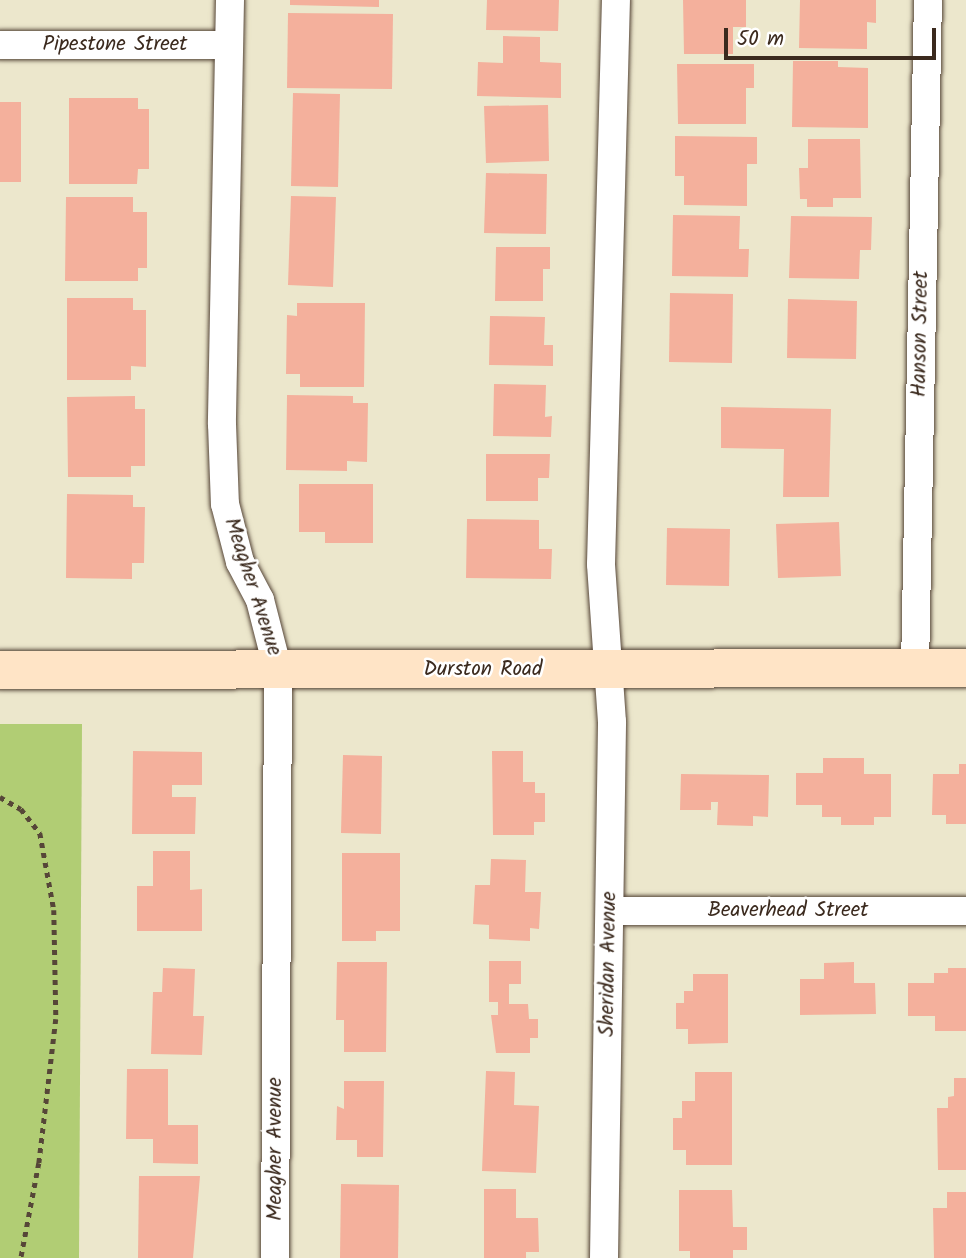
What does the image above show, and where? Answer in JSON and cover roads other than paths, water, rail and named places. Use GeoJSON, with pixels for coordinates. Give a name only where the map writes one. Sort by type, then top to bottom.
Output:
{"type":"FeatureCollection","features":[{"type":"Feature","properties":{"kind":"main road","name":"Durston Road"},"geometry":{"type":"LineString","coordinates":[[0,670],[610,671],[966,668]]}},
{"type":"Feature","properties":{"kind":"street","name":"Meagher Avenue"},"geometry":{"type":"LineString","coordinates":[[230,0],[222,424],[225,503],[240,562],[260,600],[278,670],[275,1258]]}},
{"type":"Feature","properties":{"kind":"street","name":"Sheridan Avenue"},"geometry":{"type":"LineString","coordinates":[[604,1258],[610,911],[610,671],[601,564],[616,0]]}},
{"type":"Feature","properties":{"kind":"street","name":"Hanson Street"},"geometry":{"type":"LineString","coordinates":[[915,668],[928,0]]}},
{"type":"Feature","properties":{"kind":"street","name":"Pipestone Street"},"geometry":{"type":"LineString","coordinates":[[0,45],[229,45]]}},
{"type":"Feature","properties":{"kind":"street","name":"Beaverhead Street"},"geometry":{"type":"LineString","coordinates":[[610,911],[966,911]]}}]}
